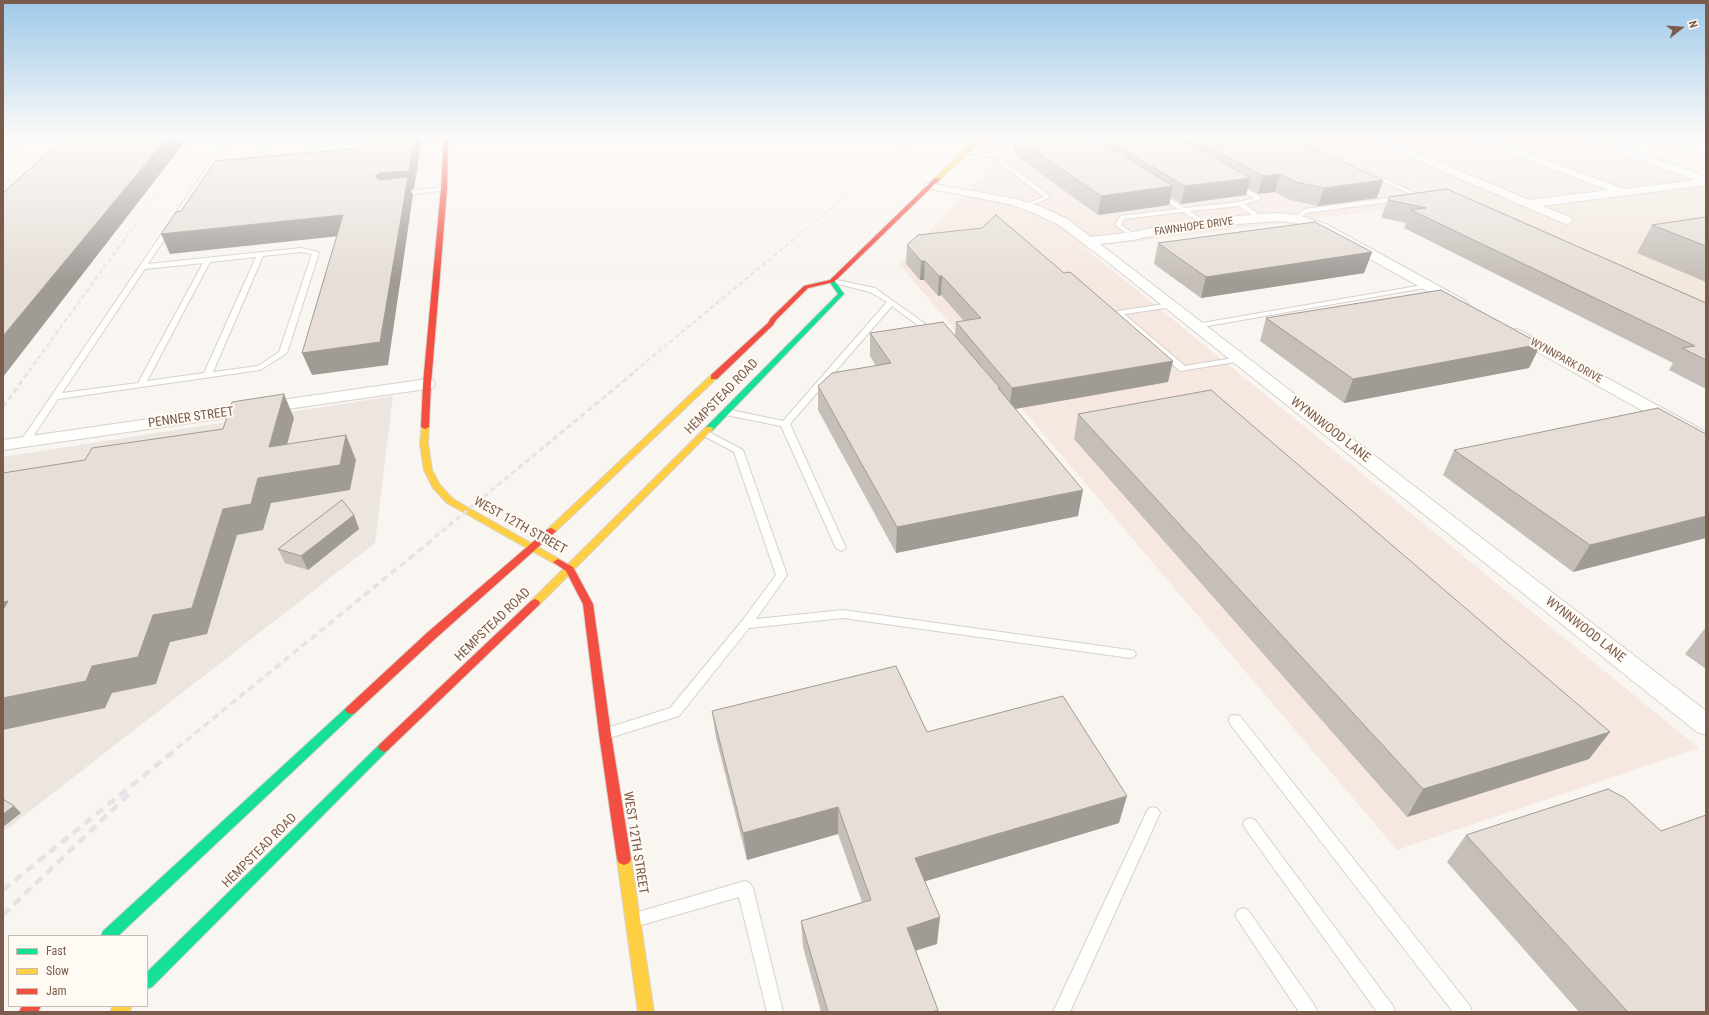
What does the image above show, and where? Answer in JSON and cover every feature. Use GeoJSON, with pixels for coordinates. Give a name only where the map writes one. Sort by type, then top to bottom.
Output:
{"type":"FeatureCollection","features":[{"type":"Feature","properties":{"kind":"main road","name":"WEST 12TH STREET"},"geometry":{"type":"LineString","coordinates":[[444,185],[427,384],[424,443],[428,470],[436,486],[450,501],[534,547],[570,569],[588,604],[604,734],[634,921],[646,1012]]}},
{"type":"Feature","properties":{"kind":"main road"},"geometry":{"type":"LineString","coordinates":[[832,281],[930,186]]}},
{"type":"Feature","properties":{"kind":"main road","name":"HEMPSTEAD ROAD"},"geometry":{"type":"LineString","coordinates":[[109,935],[426,641],[534,547],[771,324],[773,318],[806,287],[832,281],[841,294],[726,412],[570,569],[379,752],[148,981]]}},
{"type":"Feature","properties":{"kind":"street"},"geometry":{"type":"LineString","coordinates":[[1484,185],[1566,220]]}},
{"type":"Feature","properties":{"kind":"street"},"geometry":{"type":"LineString","coordinates":[[1605,185],[1623,192]]}},
{"type":"Feature","properties":{"kind":"street"},"geometry":{"type":"LineString","coordinates":[[1528,204],[1677,185]]}},
{"type":"Feature","properties":{"kind":"street","name":"WYNNWOOD LANE"},"geometry":{"type":"LineString","coordinates":[[930,186],[995,197],[1028,206],[1063,222],[1090,241],[1196,326],[1706,725]]}},
{"type":"Feature","properties":{"kind":"street","name":"FAWNHOPE DRIVE"},"geometry":{"type":"LineString","coordinates":[[1090,241],[1133,236],[1172,228],[1260,218],[1298,219]]}},
{"type":"Feature","properties":{"kind":"street"},"geometry":{"type":"LineString","coordinates":[[1298,219],[1322,227],[1472,310]]}},
{"type":"Feature","properties":{"kind":"street","name":"WYNNPARK DRIVE"},"geometry":{"type":"LineString","coordinates":[[1507,329],[1706,439]]}},
{"type":"Feature","properties":{"kind":"street","name":"PENNER STREET"},"geometry":{"type":"LineString","coordinates":[[3,445],[427,384]]}},
{"type":"Feature","properties":{"kind":"lane"},"geometry":{"type":"LineString","coordinates":[[25,442],[143,267],[201,185]]}},
{"type":"Feature","properties":{"kind":"lane"},"geometry":{"type":"LineString","coordinates":[[1028,206],[1048,197],[1033,185]]}},
{"type":"Feature","properties":{"kind":"lane"},"geometry":{"type":"LineString","coordinates":[[1133,236],[1118,225],[1122,217],[1240,204],[1259,198],[1236,185]]}},
{"type":"Feature","properties":{"kind":"lane"},"geometry":{"type":"LineString","coordinates":[[1298,219],[1304,211],[1419,196],[1396,185]]}},
{"type":"Feature","properties":{"kind":"lane"},"geometry":{"type":"LineString","coordinates":[[393,194],[444,189]]}},
{"type":"Feature","properties":{"kind":"lane"},"geometry":{"type":"LineString","coordinates":[[1151,190],[1206,224]]}},
{"type":"Feature","properties":{"kind":"lane"},"geometry":{"type":"LineString","coordinates":[[1240,204],[1260,218]]}},
{"type":"Feature","properties":{"kind":"lane"},"geometry":{"type":"LineString","coordinates":[[55,397],[260,368],[283,353],[316,253],[302,250],[143,267]]}},
{"type":"Feature","properties":{"kind":"lane"},"geometry":{"type":"LineString","coordinates":[[208,376],[260,254]]}},
{"type":"Feature","properties":{"kind":"lane"},"geometry":{"type":"LineString","coordinates":[[142,385],[208,260]]}},
{"type":"Feature","properties":{"kind":"lane"},"geometry":{"type":"LineString","coordinates":[[832,281],[872,290],[942,339]]}},
{"type":"Feature","properties":{"kind":"lane"},"geometry":{"type":"LineString","coordinates":[[1196,326],[1429,286]]}},
{"type":"Feature","properties":{"kind":"lane"},"geometry":{"type":"LineString","coordinates":[[785,424],[891,302]]}},
{"type":"Feature","properties":{"kind":"lane"},"geometry":{"type":"LineString","coordinates":[[1170,305],[1118,313],[1183,369],[1239,359]]}},
{"type":"Feature","properties":{"kind":"lane"},"geometry":{"type":"LineString","coordinates":[[726,412],[785,424]]}},
{"type":"Feature","properties":{"kind":"lane"},"geometry":{"type":"LineString","coordinates":[[785,424],[842,548]]}},
{"type":"Feature","properties":{"kind":"lane"},"geometry":{"type":"LineString","coordinates":[[604,734],[674,712],[746,624],[782,575],[738,450],[705,433]]}},
{"type":"Feature","properties":{"kind":"lane"},"geometry":{"type":"LineString","coordinates":[[746,624],[843,614],[1130,654]]}},
{"type":"Feature","properties":{"kind":"lane"},"geometry":{"type":"LineString","coordinates":[[1235,720],[1464,1012]]}},
{"type":"Feature","properties":{"kind":"lane"},"geometry":{"type":"LineString","coordinates":[[1061,1012],[1153,813]]}},
{"type":"Feature","properties":{"kind":"lane"},"geometry":{"type":"LineString","coordinates":[[1250,824],[1387,1012]]}},
{"type":"Feature","properties":{"kind":"lane"},"geometry":{"type":"LineString","coordinates":[[634,921],[746,888],[775,1012]]}},
{"type":"Feature","properties":{"kind":"lane"},"geometry":{"type":"LineString","coordinates":[[1243,915],[1309,1012]]}},
{"type":"Feature","properties":{"kind":"shaded area"},"geometry":{"type":"Polygon","coordinates":[[[971,185],[1422,185],[1456,201],[1085,248],[1699,748],[1397,850],[899,264],[971,185]]]}},
{"type":"Feature","properties":{"kind":"shaded area"},"geometry":{"type":"Polygon","coordinates":[[[1424,185],[1706,185],[1706,312],[1424,185]]]}},
{"type":"Feature","properties":{"kind":"shaded area"},"geometry":{"type":"Polygon","coordinates":[[[393,396],[375,543],[3,832],[3,457],[393,396]]]}},
{"type":"Feature","properties":{"kind":"building"},"geometry":{"type":"Polygon","coordinates":[[[11,185],[128,185],[3,336],[3,193],[11,185]]]}},
{"type":"Feature","properties":{"kind":"building"},"geometry":{"type":"Polygon","coordinates":[[[198,185],[407,185],[380,342],[302,353],[343,215],[161,234],[176,212],[181,211],[198,185]]]}},
{"type":"Feature","properties":{"kind":"building"},"geometry":{"type":"Polygon","coordinates":[[[1086,185],[1173,186],[1101,196],[1086,185]]]}},
{"type":"Feature","properties":{"kind":"building"},"geometry":{"type":"Polygon","coordinates":[[[1312,185],[1343,185],[1324,188],[1312,185]]]}},
{"type":"Feature","properties":{"kind":"building"},"geometry":{"type":"Polygon","coordinates":[[[1447,189],[1706,303],[1706,360],[1682,348],[1695,346],[1411,210],[1426,208],[1389,200],[1389,197],[1447,189]]]}},
{"type":"Feature","properties":{"kind":"building"},"geometry":{"type":"Polygon","coordinates":[[[996,215],[1064,273],[1070,272],[1173,361],[1012,388],[956,322],[981,318],[942,276],[939,276],[925,261],[921,261],[907,245],[918,235],[982,228],[996,215]]]}},
{"type":"Feature","properties":{"kind":"building"},"geometry":{"type":"Polygon","coordinates":[[[1706,217],[1706,246],[1652,225],[1706,217]]]}},
{"type":"Feature","properties":{"kind":"building"},"geometry":{"type":"Polygon","coordinates":[[[1315,222],[1372,252],[1206,277],[1158,243],[1315,222]]]}},
{"type":"Feature","properties":{"kind":"building"},"geometry":{"type":"Polygon","coordinates":[[[1441,290],[1541,344],[1353,379],[1266,318],[1441,290]]]}},
{"type":"Feature","properties":{"kind":"building"},"geometry":{"type":"Polygon","coordinates":[[[943,322],[1000,388],[998,388],[1083,490],[897,527],[818,386],[832,373],[891,363],[870,333],[943,322]]]}},
{"type":"Feature","properties":{"kind":"building"},"geometry":{"type":"Polygon","coordinates":[[[1211,390],[1610,732],[1423,789],[1078,414],[1211,390]]]}},
{"type":"Feature","properties":{"kind":"building"},"geometry":{"type":"Polygon","coordinates":[[[284,394],[269,447],[346,435],[340,465],[258,478],[251,504],[223,509],[192,608],[153,615],[138,657],[92,666],[86,681],[3,698],[3,610],[8,601],[3,602],[3,473],[85,460],[92,448],[223,429],[232,402],[284,394]]]}},
{"type":"Feature","properties":{"kind":"building"},"geometry":{"type":"Polygon","coordinates":[[[1658,408],[1706,434],[1706,516],[1590,545],[1454,450],[1658,408]]]}},
{"type":"Feature","properties":{"kind":"building"},"geometry":{"type":"Polygon","coordinates":[[[342,500],[354,515],[301,556],[278,549],[342,500]]]}},
{"type":"Feature","properties":{"kind":"building"},"geometry":{"type":"Polygon","coordinates":[[[896,666],[927,732],[1063,696],[1127,796],[915,858],[940,917],[907,928],[938,1010],[932,1012],[828,1012],[801,921],[871,900],[838,807],[743,833],[712,711],[896,666]]]}},
{"type":"Feature","properties":{"kind":"building"},"geometry":{"type":"Polygon","coordinates":[[[1608,789],[1625,798],[1661,831],[1706,815],[1706,1012],[1628,1012],[1466,835],[1608,789]]]}},
{"type":"Feature","properties":{"kind":"building"},"geometry":{"type":"Polygon","coordinates":[[[3,799],[14,806],[3,814],[3,799]]]}},
{"type":"Feature","properties":{"kind":"railway"},"geometry":{"type":"LineString","coordinates":[[123,241],[164,185]]}},
{"type":"Feature","properties":{"kind":"railway"},"geometry":{"type":"LineString","coordinates":[[792,241],[859,185]]}},
{"type":"Feature","properties":{"kind":"railway"},"geometry":{"type":"LineString","coordinates":[[29,371],[124,240]]}},
{"type":"Feature","properties":{"kind":"railway"},"geometry":{"type":"LineString","coordinates":[[635,371],[793,240]]}},
{"type":"Feature","properties":{"kind":"railway"},"geometry":{"type":"LineString","coordinates":[[3,407],[30,370]]}},
{"type":"Feature","properties":{"kind":"railway"},"geometry":{"type":"LineString","coordinates":[[435,537],[637,370]]}},
{"type":"Feature","properties":{"kind":"railway"},"geometry":{"type":"LineString","coordinates":[[177,748],[437,536]]}},
{"type":"Feature","properties":{"kind":"railway"},"geometry":{"type":"LineString","coordinates":[[3,890],[179,747]]}},
{"type":"Feature","properties":{"kind":"railway"},"geometry":{"type":"LineString","coordinates":[[3,915],[130,793]]}},
{"type":"Feature","properties":{"kind":"traffic: fast"},"geometry":{"type":"LineString","coordinates":[[709,429],[841,294],[832,281]]}},
{"type":"Feature","properties":{"kind":"traffic: fast"},"geometry":{"type":"LineString","coordinates":[[109,935],[351,710]]}},
{"type":"Feature","properties":{"kind":"traffic: fast"},"geometry":{"type":"LineString","coordinates":[[148,981],[384,747]]}},
{"type":"Feature","properties":{"kind":"traffic: slow"},"geometry":{"type":"LineString","coordinates":[[551,531],[714,377]]}},
{"type":"Feature","properties":{"kind":"traffic: slow"},"geometry":{"type":"LineString","coordinates":[[425,427],[424,443],[428,470],[436,486],[450,501],[558,562]]}},
{"type":"Feature","properties":{"kind":"traffic: slow"},"geometry":{"type":"LineString","coordinates":[[535,603],[709,429]]}},
{"type":"Feature","properties":{"kind":"traffic: slow"},"geometry":{"type":"LineString","coordinates":[[624,859],[646,1012]]}},
{"type":"Feature","properties":{"kind":"traffic: slow"},"geometry":{"type":"LineString","coordinates":[[118,1012],[123,1007]]}},
{"type":"Feature","properties":{"kind":"traffic: jam"},"geometry":{"type":"LineString","coordinates":[[425,427],[427,384],[444,185]]}},
{"type":"Feature","properties":{"kind":"traffic: jam"},"geometry":{"type":"LineString","coordinates":[[714,377],[771,324],[773,319],[806,287],[832,281],[930,185]]}},
{"type":"Feature","properties":{"kind":"traffic: jam"},"geometry":{"type":"LineString","coordinates":[[351,710],[432,635],[551,531]]}},
{"type":"Feature","properties":{"kind":"traffic: jam"},"geometry":{"type":"LineString","coordinates":[[558,562],[570,569],[588,604],[605,734],[624,859]]}},
{"type":"Feature","properties":{"kind":"traffic: jam"},"geometry":{"type":"LineString","coordinates":[[384,747],[535,603]]}},
{"type":"Feature","properties":{"kind":"traffic: jam"},"geometry":{"type":"LineString","coordinates":[[27,1012],[32,1007]]}}]}
